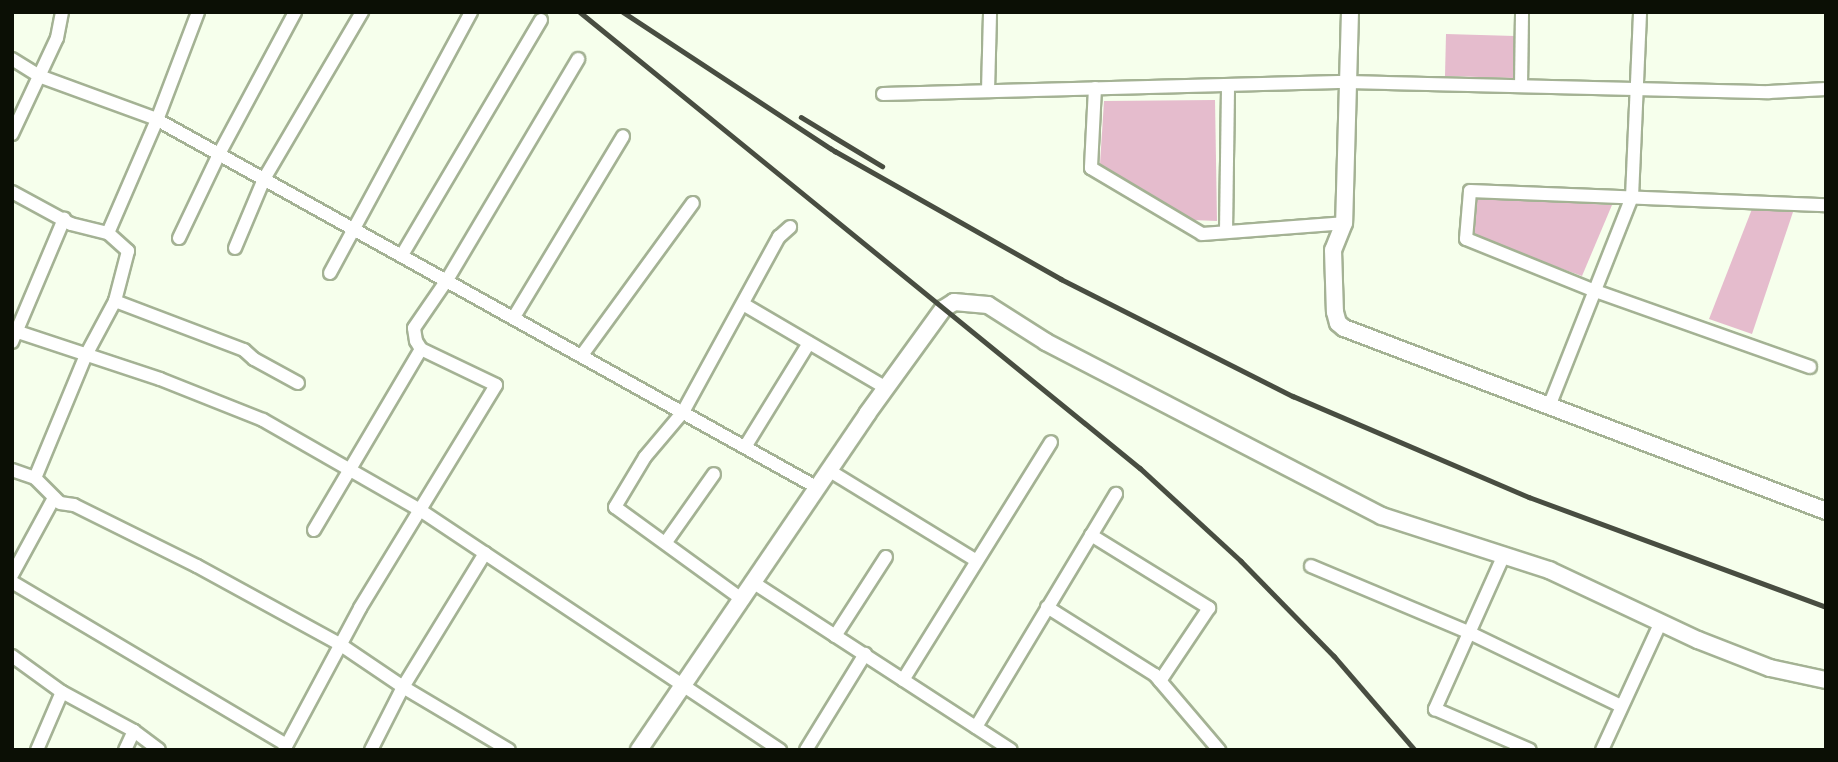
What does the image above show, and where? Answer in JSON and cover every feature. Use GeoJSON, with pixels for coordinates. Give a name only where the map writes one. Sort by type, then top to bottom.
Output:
{"type":"FeatureCollection","features":[{"type":"Feature","properties":{"kind":"street"},"geometry":{"type":"LineString","coordinates":[[12,134],[57,38],[62,12]]}},
{"type":"Feature","properties":{"kind":"street"},"geometry":{"type":"LineString","coordinates":[[108,233],[157,120],[198,12]]}},
{"type":"Feature","properties":{"kind":"street"},"geometry":{"type":"LineString","coordinates":[[179,238],[219,154],[295,12]]}},
{"type":"Feature","properties":{"kind":"street"},"geometry":{"type":"LineString","coordinates":[[235,248],[264,179],[362,12]]}},
{"type":"Feature","properties":{"kind":"street"},"geometry":{"type":"LineString","coordinates":[[330,273],[471,12]]}},
{"type":"Feature","properties":{"kind":"street"},"geometry":{"type":"LineString","coordinates":[[988,91],[990,12]]}},
{"type":"Feature","properties":{"kind":"street"},"geometry":{"type":"LineString","coordinates":[[1350,12],[1344,223],[1333,250],[1335,312],[1344,328],[1826,511]]}},
{"type":"Feature","properties":{"kind":"street"},"geometry":{"type":"LineString","coordinates":[[1521,86],[1522,12]]}},
{"type":"Feature","properties":{"kind":"street"},"geometry":{"type":"LineString","coordinates":[[1549,404],[1632,197],[1640,12]]}},
{"type":"Feature","properties":{"kind":"street"},"geometry":{"type":"LineString","coordinates":[[402,255],[541,20]]}},
{"type":"Feature","properties":{"kind":"street"},"geometry":{"type":"LineString","coordinates":[[12,59],[39,76],[157,120],[818,488]]}},
{"type":"Feature","properties":{"kind":"street"},"geometry":{"type":"LineString","coordinates":[[12,582],[285,748],[341,645],[496,386],[421,349],[416,341],[414,328],[447,280],[578,59]]}},
{"type":"Feature","properties":{"kind":"street"},"geometry":{"type":"LineString","coordinates":[[883,94],[1348,82],[1769,92],[1826,89]]}},
{"type":"Feature","properties":{"kind":"street"},"geometry":{"type":"LineString","coordinates":[[1226,232],[1228,85]]}},
{"type":"Feature","properties":{"kind":"street"},"geometry":{"type":"LineString","coordinates":[[1095,89],[1091,169],[1202,234],[1344,223]]}},
{"type":"Feature","properties":{"kind":"street"},"geometry":{"type":"LineString","coordinates":[[514,317],[623,136]]}},
{"type":"Feature","properties":{"kind":"street"},"geometry":{"type":"LineString","coordinates":[[1811,367],[1595,291],[1466,239],[1470,191],[1826,205]]}},
{"type":"Feature","properties":{"kind":"street"},"geometry":{"type":"LineString","coordinates":[[12,192],[64,219],[108,233],[128,251],[115,301],[86,355],[35,478]]}},
{"type":"Feature","properties":{"kind":"street"},"geometry":{"type":"LineString","coordinates":[[582,355],[693,203]]}},
{"type":"Feature","properties":{"kind":"street"},"geometry":{"type":"LineString","coordinates":[[64,219],[14,334],[160,379],[263,420],[420,510],[780,750]]}},
{"type":"Feature","properties":{"kind":"street"},"geometry":{"type":"LineString","coordinates":[[743,600],[615,507],[645,457],[683,412],[779,237],[790,227]]}},
{"type":"Feature","properties":{"kind":"street"},"geometry":{"type":"LineString","coordinates":[[115,301],[244,350],[254,359],[298,383]]}},
{"type":"Feature","properties":{"kind":"street"},"geometry":{"type":"LineString","coordinates":[[639,750],[886,388],[943,309],[954,302],[988,305],[1046,342],[1382,516],[1549,570],[1661,622],[1770,668],[1826,680]]}},
{"type":"Feature","properties":{"kind":"street"},"geometry":{"type":"LineString","coordinates":[[743,304],[886,388]]}},
{"type":"Feature","properties":{"kind":"street"},"geometry":{"type":"LineString","coordinates":[[745,447],[809,342]]}},
{"type":"Feature","properties":{"kind":"street"},"geometry":{"type":"LineString","coordinates":[[314,530],[421,349]]}},
{"type":"Feature","properties":{"kind":"street"},"geometry":{"type":"LineString","coordinates":[[903,680],[1051,442]]}},
{"type":"Feature","properties":{"kind":"street"},"geometry":{"type":"LineString","coordinates":[[12,470],[35,478],[54,498],[197,566],[341,645],[403,687],[509,750]]}},
{"type":"Feature","properties":{"kind":"street"},"geometry":{"type":"LineString","coordinates":[[830,471],[977,561]]}},
{"type":"Feature","properties":{"kind":"street"},"geometry":{"type":"LineString","coordinates":[[666,542],[714,474]]}},
{"type":"Feature","properties":{"kind":"street"},"geometry":{"type":"LineString","coordinates":[[976,727],[1116,494]]}},
{"type":"Feature","properties":{"kind":"street"},"geometry":{"type":"LineString","coordinates":[[12,575],[54,498]]}},
{"type":"Feature","properties":{"kind":"street"},"geometry":{"type":"LineString","coordinates":[[1091,535],[1209,608],[1160,681]]}},
{"type":"Feature","properties":{"kind":"street"},"geometry":{"type":"LineString","coordinates":[[371,750],[403,687],[485,554]]}},
{"type":"Feature","properties":{"kind":"street"},"geometry":{"type":"LineString","coordinates":[[835,636],[886,557]]}},
{"type":"Feature","properties":{"kind":"street"},"geometry":{"type":"LineString","coordinates":[[1503,557],[1435,709],[1530,750]]}},
{"type":"Feature","properties":{"kind":"street"},"geometry":{"type":"LineString","coordinates":[[1311,566],[1470,633],[1621,706]]}},
{"type":"Feature","properties":{"kind":"street"},"geometry":{"type":"LineString","coordinates":[[754,583],[1011,750]]}},
{"type":"Feature","properties":{"kind":"street"},"geometry":{"type":"LineString","coordinates":[[1048,607],[1160,681],[1219,750]]}},
{"type":"Feature","properties":{"kind":"street"},"geometry":{"type":"LineString","coordinates":[[1602,750],[1661,622]]}},
{"type":"Feature","properties":{"kind":"street"},"geometry":{"type":"LineString","coordinates":[[806,750],[865,654]]}},
{"type":"Feature","properties":{"kind":"street"},"geometry":{"type":"LineString","coordinates":[[12,656],[62,692],[134,731],[159,750]]}},
{"type":"Feature","properties":{"kind":"street"},"geometry":{"type":"LineString","coordinates":[[37,750],[62,692]]}},
{"type":"Feature","properties":{"kind":"street"},"geometry":{"type":"LineString","coordinates":[[125,750],[134,731]]}},
{"type":"Feature","properties":{"kind":"shaded area"},"geometry":{"type":"Polygon","coordinates":[[[1446,34],[1515,36],[1513,78],[1445,76],[1446,34]]]}},
{"type":"Feature","properties":{"kind":"shaded area"},"geometry":{"type":"Polygon","coordinates":[[[1215,100],[1217,221],[1192,220],[1100,164],[1104,101],[1215,100]]]}},
{"type":"Feature","properties":{"kind":"shaded area"},"geometry":{"type":"Polygon","coordinates":[[[1475,198],[1612,205],[1582,276],[1471,236],[1475,198]]]}},
{"type":"Feature","properties":{"kind":"shaded area"},"geometry":{"type":"Polygon","coordinates":[[[1752,209],[1793,212],[1752,334],[1709,319],[1752,209]]]}},
{"type":"Feature","properties":{"kind":"railway"},"geometry":{"type":"LineString","coordinates":[[580,12],[1140,468],[1241,561],[1334,656],[1415,750]]}},
{"type":"Feature","properties":{"kind":"railway"},"geometry":{"type":"LineString","coordinates":[[623,12],[835,151],[1061,279],[1293,396],[1529,497],[1826,607]]}},
{"type":"Feature","properties":{"kind":"railway"},"geometry":{"type":"LineString","coordinates":[[801,117],[882,166]]}}]}
